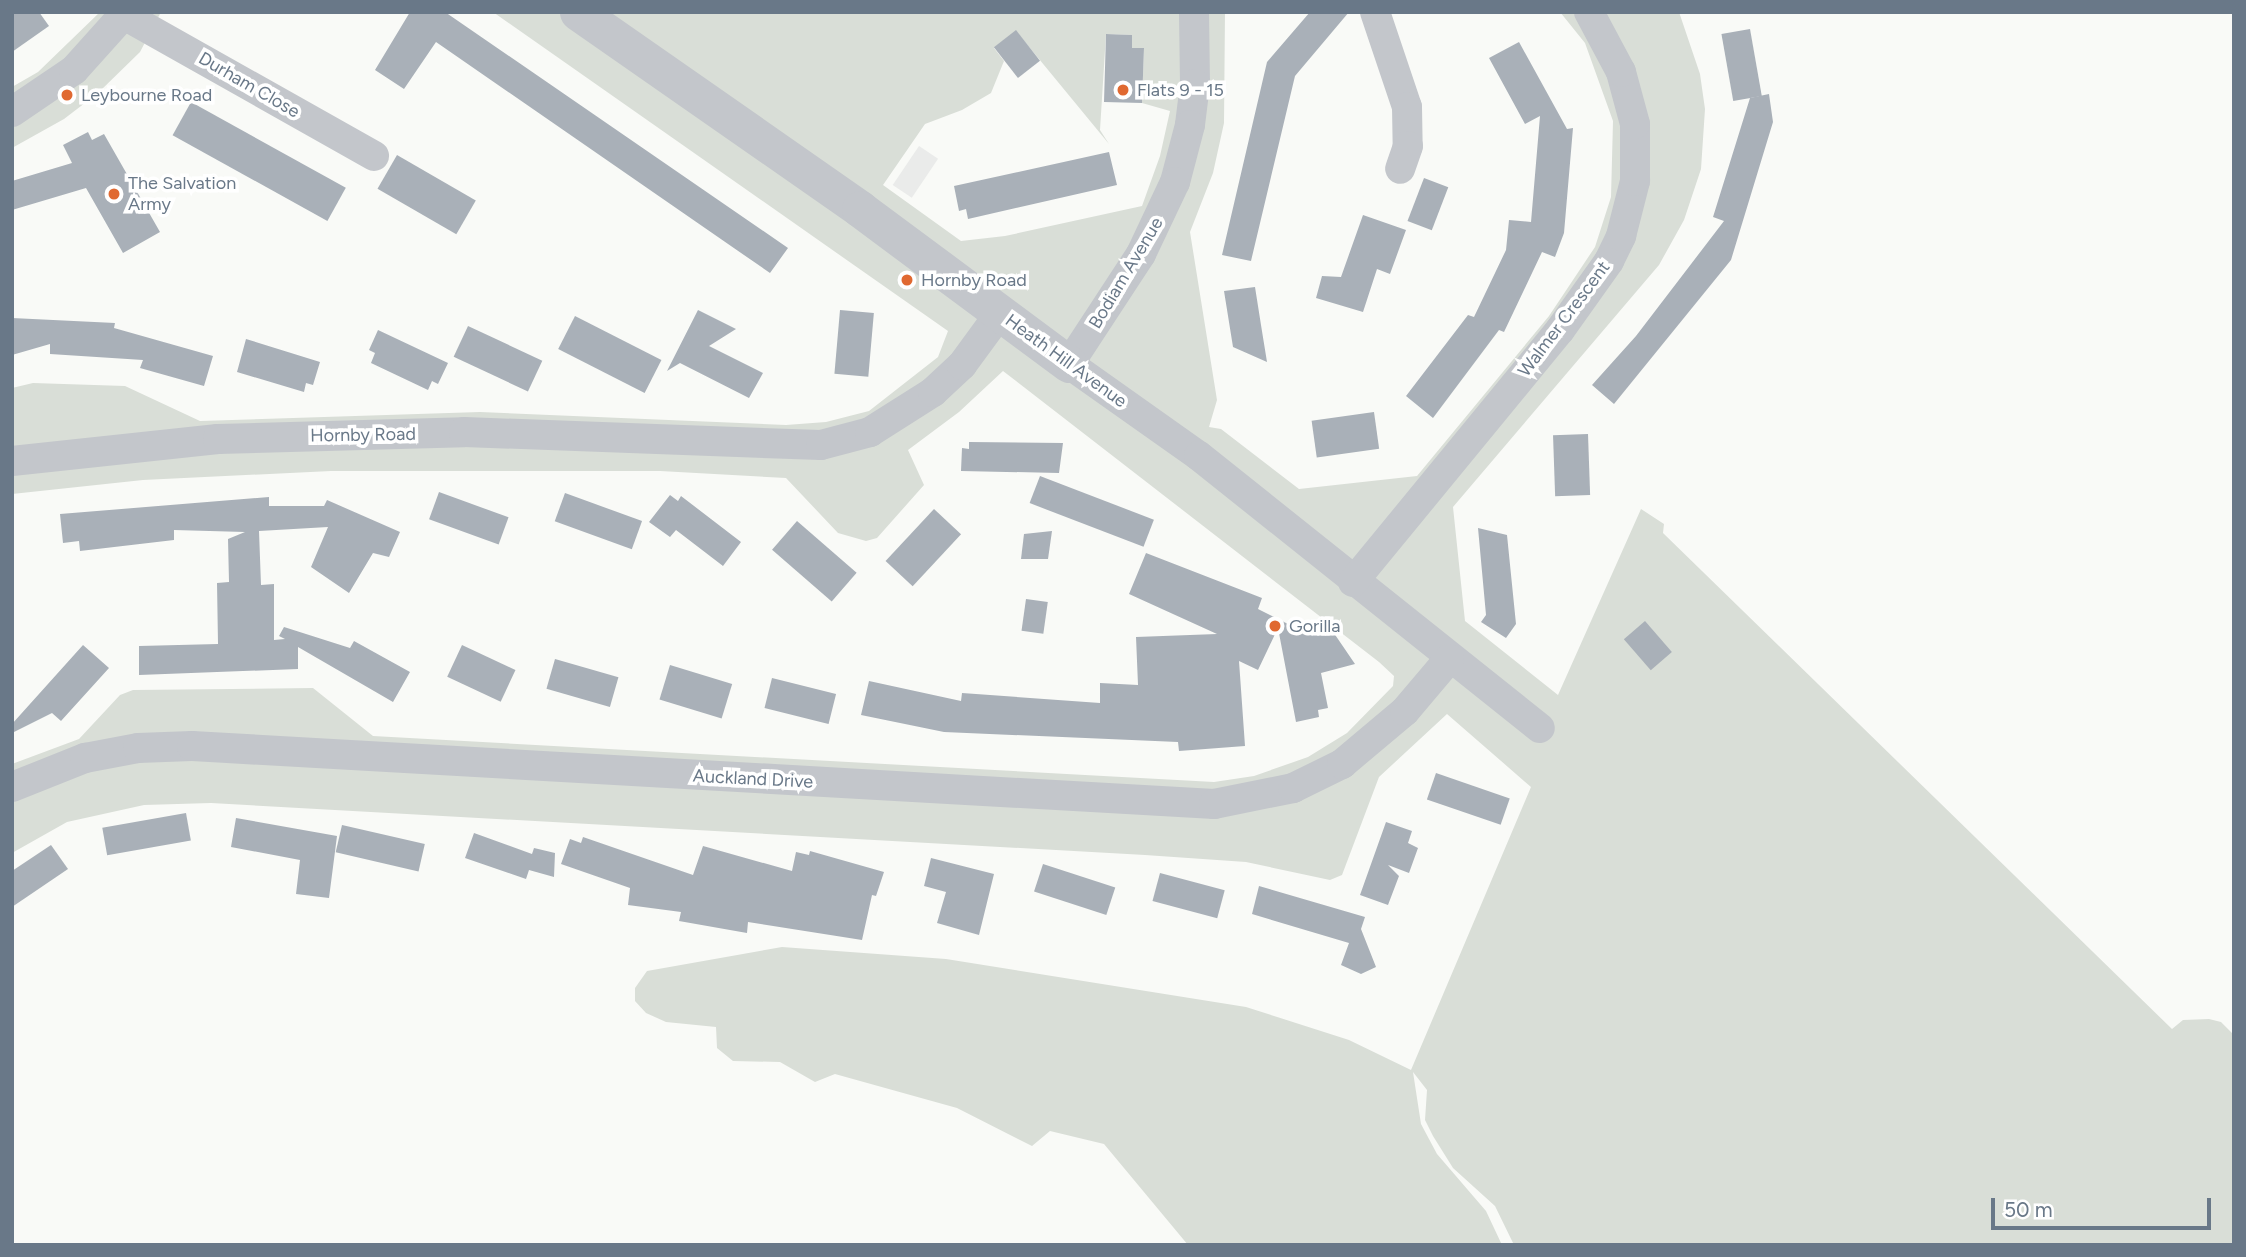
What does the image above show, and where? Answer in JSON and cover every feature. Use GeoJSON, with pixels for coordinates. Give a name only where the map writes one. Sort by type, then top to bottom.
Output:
{"type":"FeatureCollection","features":[{"type":"Feature","properties":{"kind":"street","name":"Heath Hill Avenue"},"geometry":{"type":"LineString","coordinates":[[578,12],[860,209],[1069,364],[1199,456],[1449,659],[1540,728]]}},
{"type":"Feature","properties":{"kind":"street","name":"Bodiam Avenue"},"geometry":{"type":"LineString","coordinates":[[1069,364],[1141,254],[1175,182],[1190,125],[1195,84],[1194,12]]}},
{"type":"Feature","properties":{"kind":"street"},"geometry":{"type":"LineString","coordinates":[[1375,12],[1407,107],[1408,146],[1400,169]]}},
{"type":"Feature","properties":{"kind":"street","name":"Walmer Crescent"},"geometry":{"type":"LineString","coordinates":[[1353,582],[1560,330],[1601,273],[1621,236],[1635,181],[1634,124],[1621,72],[1589,12]]}},
{"type":"Feature","properties":{"kind":"street"},"geometry":{"type":"LineString","coordinates":[[12,111],[74,70],[125,14]]}},
{"type":"Feature","properties":{"kind":"street","name":"Durham Close"},"geometry":{"type":"LineString","coordinates":[[125,14],[374,156]]}},
{"type":"Feature","properties":{"kind":"street","name":"Hornby Road"},"geometry":{"type":"LineString","coordinates":[[12,461],[218,439],[464,432],[772,446],[829,444],[886,425],[933,392],[962,365],[1000,313]]}},
{"type":"Feature","properties":{"kind":"street","name":"Auckland Drive"},"geometry":{"type":"LineString","coordinates":[[12,787],[85,758],[138,748],[192,746],[1214,804],[1275,793],[1342,764],[1405,712],[1449,659]]}},
{"type":"Feature","properties":{"kind":"shaded area"},"geometry":{"type":"Polygon","coordinates":[[[100,12],[161,12],[140,52],[98,93],[64,119],[12,148],[12,87],[38,72],[100,12]]]}},
{"type":"Feature","properties":{"kind":"shaded area"},"geometry":{"type":"Polygon","coordinates":[[[493,12],[1225,12],[1224,123],[1213,173],[1190,232],[1217,400],[1209,427],[1221,429],[1299,489],[1417,476],[1549,316],[1595,247],[1611,197],[1613,121],[1585,43],[1560,12],[1679,12],[1700,74],[1705,109],[1701,169],[1684,220],[1659,265],[1453,507],[1465,621],[1558,695],[1641,509],[1664,524],[1663,533],[2172,1029],[2183,1020],[2209,1019],[2221,1022],[2234,1035],[2234,1245],[1514,1245],[1495,1206],[1453,1168],[1433,1136],[1425,1120],[1427,1090],[1413,1072],[1421,1124],[1437,1154],[1486,1211],[1502,1245],[1188,1245],[1104,1144],[1050,1131],[1032,1146],[957,1108],[835,1074],[815,1082],[780,1062],[733,1061],[717,1048],[716,1027],[666,1022],[646,1013],[635,1001],[635,988],[647,971],[782,947],[946,959],[1246,1007],[1349,1040],[1411,1070],[1531,787],[1447,714],[1379,777],[1342,875],[1330,880],[1246,862],[1145,855],[211,803],[144,805],[67,822],[12,853],[12,764],[79,739],[120,695],[133,690],[313,688],[373,736],[1214,782],[1254,776],[1308,757],[1347,733],[1393,686],[1394,676],[1379,662],[1003,371],[959,412],[908,450],[924,485],[877,538],[866,541],[838,533],[786,478],[660,471],[331,471],[143,480],[12,494],[12,388],[33,383],[125,386],[200,421],[480,412],[786,425],[826,422],[869,411],[938,357],[948,331],[493,12]],[[1016,31],[994,48],[1004,61],[991,93],[962,110],[925,124],[883,185],[961,241],[1005,236],[1142,206],[1160,156],[1170,111],[1142,103],[1144,48],[1132,48],[1132,35],[1106,34],[1100,130],[1109,144],[1016,31]]]}},
{"type":"Feature","properties":{"kind":"shaded area"},"geometry":{"type":"Polygon","coordinates":[[[919,146],[938,159],[912,198],[893,185],[919,146]]]}},
{"type":"Feature","properties":{"kind":"building"},"geometry":{"type":"Polygon","coordinates":[[[12,12],[39,12],[49,26],[12,52],[12,12]]]}},
{"type":"Feature","properties":{"kind":"building"},"geometry":{"type":"Polygon","coordinates":[[[410,12],[445,12],[788,248],[770,273],[436,42],[404,89],[375,70],[410,12]]]}},
{"type":"Feature","properties":{"kind":"building"},"geometry":{"type":"Polygon","coordinates":[[[1310,12],[1349,12],[1295,76],[1251,261],[1222,255],[1267,62],[1310,12]]]}},
{"type":"Feature","properties":{"kind":"building"},"geometry":{"type":"Polygon","coordinates":[[[1750,29],[1762,96],[1733,101],[1721,34],[1750,29]]]}},
{"type":"Feature","properties":{"kind":"building"},"geometry":{"type":"Polygon","coordinates":[[[1016,30],[1040,61],[1018,78],[994,47],[1016,30]]]}},
{"type":"Feature","properties":{"kind":"building","name":"Flats 9 - 15"},"geometry":{"type":"Polygon","coordinates":[[[1106,34],[1132,35],[1132,48],[1144,48],[1142,103],[1104,102],[1106,34]]]}},
{"type":"Feature","properties":{"kind":"building"},"geometry":{"type":"Polygon","coordinates":[[[1519,42],[1567,129],[1573,128],[1564,233],[1555,257],[1542,252],[1504,332],[1499,330],[1433,418],[1406,396],[1468,315],[1474,317],[1506,250],[1509,220],[1531,222],[1540,116],[1525,124],[1489,58],[1519,42]]]}},
{"type":"Feature","properties":{"kind":"building"},"geometry":{"type":"Polygon","coordinates":[[[1769,94],[1773,122],[1731,260],[1614,404],[1592,385],[1636,336],[1724,221],[1713,217],[1750,98],[1769,94]]]}},
{"type":"Feature","properties":{"kind":"building"},"geometry":{"type":"Polygon","coordinates":[[[191,102],[346,188],[327,221],[173,135],[191,102]]]}},
{"type":"Feature","properties":{"kind":"building","name":"The Salvation Army"},"geometry":{"type":"Polygon","coordinates":[[[88,132],[92,140],[104,134],[160,232],[123,253],[86,188],[12,210],[12,181],[72,163],[63,145],[88,132]]]}},
{"type":"Feature","properties":{"kind":"building"},"geometry":{"type":"Polygon","coordinates":[[[1109,152],[1117,185],[968,219],[966,209],[959,211],[954,186],[1109,152]]]}},
{"type":"Feature","properties":{"kind":"building"},"geometry":{"type":"Polygon","coordinates":[[[397,155],[476,201],[456,234],[378,189],[397,155]]]}},
{"type":"Feature","properties":{"kind":"building"},"geometry":{"type":"Polygon","coordinates":[[[1424,178],[1448,187],[1432,230],[1408,221],[1424,178]]]}},
{"type":"Feature","properties":{"kind":"building"},"geometry":{"type":"Polygon","coordinates":[[[1363,215],[1406,230],[1390,274],[1377,269],[1363,312],[1316,298],[1322,276],[1341,277],[1363,215]]]}},
{"type":"Feature","properties":{"kind":"building"},"geometry":{"type":"Polygon","coordinates":[[[1255,287],[1267,362],[1233,347],[1224,291],[1255,287]]]}},
{"type":"Feature","properties":{"kind":"building"},"geometry":{"type":"Polygon","coordinates":[[[698,310],[736,329],[709,346],[763,373],[749,398],[680,363],[667,371],[698,310]]]}},
{"type":"Feature","properties":{"kind":"building"},"geometry":{"type":"Polygon","coordinates":[[[840,310],[874,313],[868,377],[834,374],[840,310]]]}},
{"type":"Feature","properties":{"kind":"building"},"geometry":{"type":"Polygon","coordinates":[[[575,316],[661,360],[645,393],[558,349],[575,316]]]}},
{"type":"Feature","properties":{"kind":"building"},"geometry":{"type":"Polygon","coordinates":[[[12,318],[115,323],[114,328],[213,356],[204,386],[140,368],[143,360],[50,354],[50,344],[12,355],[12,318]]]}},
{"type":"Feature","properties":{"kind":"building"},"geometry":{"type":"Polygon","coordinates":[[[468,326],[542,361],[528,391],[454,357],[468,326]]]}},
{"type":"Feature","properties":{"kind":"building"},"geometry":{"type":"Polygon","coordinates":[[[378,330],[448,363],[438,384],[432,381],[428,390],[371,363],[375,353],[369,350],[378,330]]]}},
{"type":"Feature","properties":{"kind":"building"},"geometry":{"type":"Polygon","coordinates":[[[246,339],[320,362],[313,385],[306,383],[304,392],[237,372],[246,339]]]}},
{"type":"Feature","properties":{"kind":"building"},"geometry":{"type":"Polygon","coordinates":[[[1374,412],[1379,449],[1317,457],[1312,421],[1374,412]]]}},
{"type":"Feature","properties":{"kind":"building"},"geometry":{"type":"Polygon","coordinates":[[[1588,434],[1590,495],[1555,496],[1553,435],[1588,434]]]}},
{"type":"Feature","properties":{"kind":"building"},"geometry":{"type":"Polygon","coordinates":[[[969,442],[1063,443],[1059,473],[961,471],[962,448],[969,449],[969,442]]]}},
{"type":"Feature","properties":{"kind":"building"},"geometry":{"type":"Polygon","coordinates":[[[1040,476],[1154,520],[1144,547],[1030,503],[1040,476]]]}},
{"type":"Feature","properties":{"kind":"building"},"geometry":{"type":"Polygon","coordinates":[[[439,492],[509,517],[499,545],[429,519],[439,492]]]}},
{"type":"Feature","properties":{"kind":"building"},"geometry":{"type":"Polygon","coordinates":[[[565,493],[642,521],[632,549],[555,521],[565,493]]]}},
{"type":"Feature","properties":{"kind":"building"},"geometry":{"type":"Polygon","coordinates":[[[670,495],[678,501],[681,496],[741,542],[723,566],[676,530],[670,537],[649,522],[670,495]]]}},
{"type":"Feature","properties":{"kind":"building"},"geometry":{"type":"Polygon","coordinates":[[[269,497],[269,506],[324,506],[327,500],[400,532],[389,557],[373,553],[349,593],[311,567],[328,527],[259,531],[261,585],[274,584],[274,640],[285,639],[279,636],[284,627],[350,648],[354,641],[410,672],[393,702],[298,647],[298,669],[139,675],[139,646],[218,644],[217,583],[229,582],[228,539],[245,532],[174,530],[174,540],[80,551],[79,541],[63,543],[60,514],[269,497]]]}},
{"type":"Feature","properties":{"kind":"building"},"geometry":{"type":"Polygon","coordinates":[[[934,509],[961,534],[913,586],[886,561],[934,509]]]}},
{"type":"Feature","properties":{"kind":"building"},"geometry":{"type":"Polygon","coordinates":[[[797,521],[857,573],[832,602],[772,550],[797,521]]]}},
{"type":"Feature","properties":{"kind":"building"},"geometry":{"type":"Polygon","coordinates":[[[1478,528],[1507,535],[1516,624],[1506,638],[1481,622],[1486,615],[1478,528]]]}},
{"type":"Feature","properties":{"kind":"building"},"geometry":{"type":"Polygon","coordinates":[[[1052,531],[1048,559],[1021,559],[1024,534],[1052,531]]]}},
{"type":"Feature","properties":{"kind":"building"},"geometry":{"type":"Polygon","coordinates":[[[1146,553],[1262,598],[1258,609],[1306,633],[1325,620],[1355,664],[1321,673],[1328,708],[1318,710],[1319,717],[1296,722],[1278,628],[1258,670],[1239,661],[1245,746],[1179,751],[1178,742],[944,732],[861,715],[869,681],[961,701],[962,693],[1100,703],[1100,683],[1138,685],[1136,637],[1217,634],[1129,594],[1146,553]]]}},
{"type":"Feature","properties":{"kind":"building"},"geometry":{"type":"Polygon","coordinates":[[[1026,599],[1048,602],[1043,634],[1022,631],[1026,599]]]}},
{"type":"Feature","properties":{"kind":"building"},"geometry":{"type":"Polygon","coordinates":[[[1645,621],[1672,652],[1651,670],[1624,639],[1645,621]]]}},
{"type":"Feature","properties":{"kind":"building"},"geometry":{"type":"Polygon","coordinates":[[[83,645],[109,668],[61,721],[52,713],[12,733],[12,724],[83,645]]]}},
{"type":"Feature","properties":{"kind":"building"},"geometry":{"type":"Polygon","coordinates":[[[462,645],[515,670],[501,702],[447,677],[462,645]]]}},
{"type":"Feature","properties":{"kind":"building"},"geometry":{"type":"Polygon","coordinates":[[[555,659],[618,677],[610,707],[546,689],[555,659]]]}},
{"type":"Feature","properties":{"kind":"building"},"geometry":{"type":"Polygon","coordinates":[[[670,665],[732,684],[722,718],[659,699],[670,665]]]}},
{"type":"Feature","properties":{"kind":"building"},"geometry":{"type":"Polygon","coordinates":[[[772,678],[836,694],[829,724],[765,708],[772,678]]]}},
{"type":"Feature","properties":{"kind":"building"},"geometry":{"type":"Polygon","coordinates":[[[1436,773],[1510,798],[1501,825],[1427,799],[1436,773]]]}},
{"type":"Feature","properties":{"kind":"building"},"geometry":{"type":"Polygon","coordinates":[[[186,813],[191,841],[107,855],[102,828],[186,813]]]}},
{"type":"Feature","properties":{"kind":"building"},"geometry":{"type":"Polygon","coordinates":[[[236,818],[337,836],[329,898],[296,894],[300,860],[231,847],[236,818]]]}},
{"type":"Feature","properties":{"kind":"building"},"geometry":{"type":"Polygon","coordinates":[[[1386,822],[1412,831],[1408,843],[1418,848],[1409,873],[1388,865],[1399,876],[1388,905],[1360,895],[1386,822]]]}},
{"type":"Feature","properties":{"kind":"building"},"geometry":{"type":"Polygon","coordinates":[[[342,825],[425,844],[419,871],[336,852],[342,825]]]}},
{"type":"Feature","properties":{"kind":"building"},"geometry":{"type":"Polygon","coordinates":[[[474,833],[532,854],[534,848],[555,853],[554,877],[529,870],[526,879],[465,858],[474,833]]]}},
{"type":"Feature","properties":{"kind":"building"},"geometry":{"type":"Polygon","coordinates":[[[583,837],[693,875],[703,846],[792,871],[796,852],[809,855],[810,851],[884,872],[876,896],[872,895],[862,940],[748,922],[747,933],[679,921],[681,912],[628,905],[630,888],[561,864],[570,839],[581,843],[583,837]]]}},
{"type":"Feature","properties":{"kind":"building"},"geometry":{"type":"Polygon","coordinates":[[[51,845],[68,869],[12,907],[12,871],[51,845]]]}},
{"type":"Feature","properties":{"kind":"building"},"geometry":{"type":"Polygon","coordinates":[[[931,858],[994,874],[979,935],[937,923],[946,892],[924,886],[931,858]]]}},
{"type":"Feature","properties":{"kind":"building"},"geometry":{"type":"Polygon","coordinates":[[[1043,864],[1115,887],[1106,915],[1034,892],[1043,864]]]}},
{"type":"Feature","properties":{"kind":"building"},"geometry":{"type":"Polygon","coordinates":[[[1160,873],[1225,890],[1217,918],[1152,901],[1160,873]]]}},
{"type":"Feature","properties":{"kind":"building"},"geometry":{"type":"Polygon","coordinates":[[[1259,886],[1365,917],[1361,929],[1376,967],[1361,974],[1341,965],[1349,943],[1252,914],[1259,886]]]}},
{"type":"Feature","properties":{"kind":"place","name":"Flats 9 - 15"},"geometry":{"type":"Point","coordinates":[1123,90]}},
{"type":"Feature","properties":{"kind":"place","name":"Leybourne Road"},"geometry":{"type":"Point","coordinates":[67,95]}},
{"type":"Feature","properties":{"kind":"place","name":"The Salvation Army"},"geometry":{"type":"Point","coordinates":[114,194]}},
{"type":"Feature","properties":{"kind":"place","name":"Hornby Road"},"geometry":{"type":"Point","coordinates":[907,280]}},
{"type":"Feature","properties":{"kind":"place","name":"Gorilla"},"geometry":{"type":"Point","coordinates":[1275,626]}}]}
